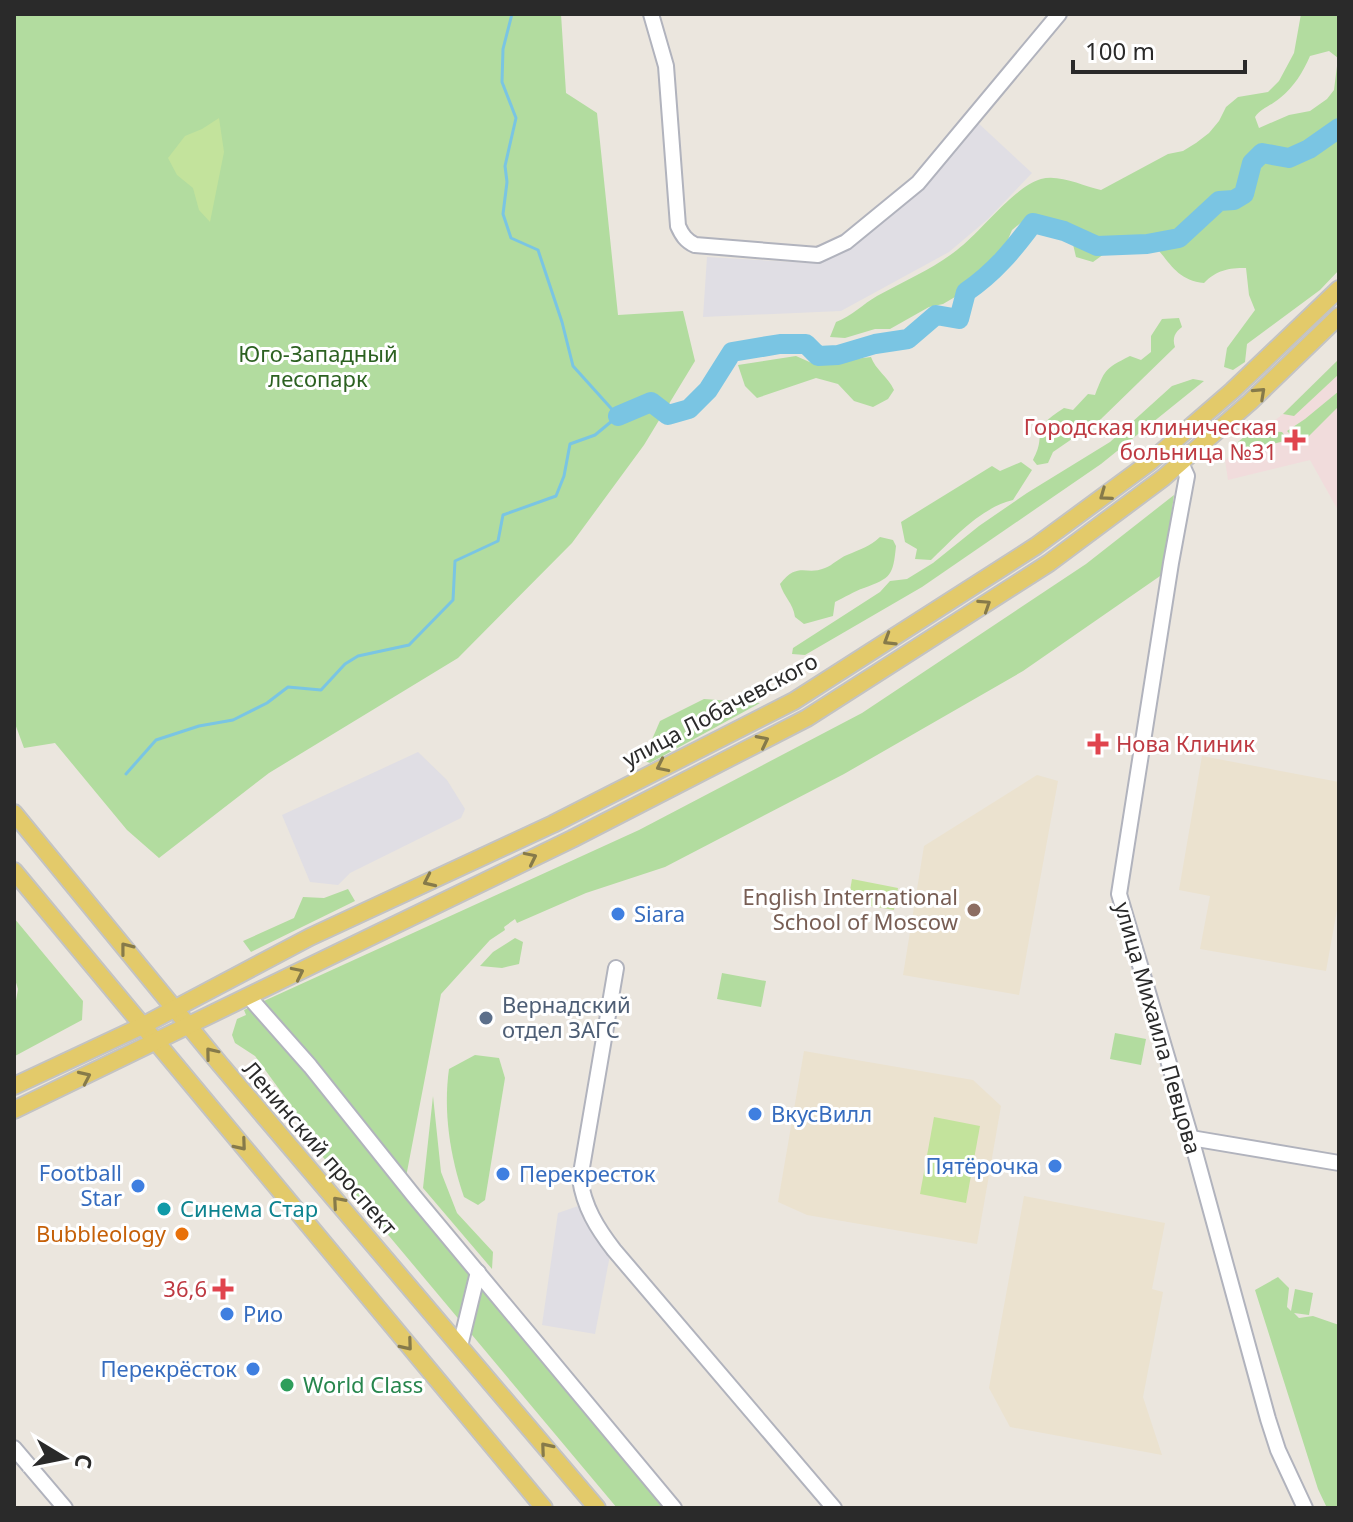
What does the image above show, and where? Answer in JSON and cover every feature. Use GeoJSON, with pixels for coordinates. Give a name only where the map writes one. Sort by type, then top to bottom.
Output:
{"type":"FeatureCollection","features":[{"type":"Feature","properties":{"kind":"main road","name":"улица Лобачевского"},"geometry":{"type":"LineString","coordinates":[[14,1086],[142,1026],[310,937],[553,824],[794,701],[1036,546],[1167,448],[1339,289]]}},
{"type":"Feature","properties":{"kind":"main road","name":"улица Лобачевского"},"geometry":{"type":"LineString","coordinates":[[14,1110],[600,825],[807,718],[1049,563],[1181,463],[1290,365],[1339,316]]}},
{"type":"Feature","properties":{"kind":"main road","name":"Ленинский проспект"},"geometry":{"type":"LineString","coordinates":[[14,813],[189,1026],[597,1508]]}},
{"type":"Feature","properties":{"kind":"main road"},"geometry":{"type":"LineString","coordinates":[[14,871],[544,1508]]}},
{"type":"Feature","properties":{"kind":"street"},"geometry":{"type":"LineString","coordinates":[[651,14],[666,66],[678,226],[682,234],[695,245],[818,255],[846,242],[918,183],[1059,14]]}},
{"type":"Feature","properties":{"kind":"street"},"geometry":{"type":"LineString","coordinates":[[1167,448],[1181,463]]}},
{"type":"Feature","properties":{"kind":"street","name":"улица Михаила Певцова"},"geometry":{"type":"LineString","coordinates":[[1181,463],[1187,476],[1186,485],[1119,894],[1191,1138],[1268,1419],[1278,1450],[1305,1508]]}},
{"type":"Feature","properties":{"kind":"street"},"geometry":{"type":"LineString","coordinates":[[616,968],[580,1179],[583,1200],[614,1250],[834,1508]]}},
{"type":"Feature","properties":{"kind":"street"},"geometry":{"type":"LineString","coordinates":[[249,997],[310,1066],[674,1508]]}},
{"type":"Feature","properties":{"kind":"street"},"geometry":{"type":"LineString","coordinates":[[1191,1138],[1339,1163]]}},
{"type":"Feature","properties":{"kind":"street"},"geometry":{"type":"LineString","coordinates":[[460,1346],[478,1272]]}},
{"type":"Feature","properties":{"kind":"street"},"geometry":{"type":"LineString","coordinates":[[14,1448],[65,1508]]}},
{"type":"Feature","properties":{"kind":"shaded area"},"geometry":{"type":"Polygon","coordinates":[[[976,121],[1032,173],[988,219],[949,252],[841,311],[703,317],[707,257],[811,263],[848,246],[913,197],[976,121]]]}},
{"type":"Feature","properties":{"kind":"shaded area","name":"Городская клиническая больница №31"},"geometry":{"type":"Polygon","coordinates":[[[1339,359],[1339,512],[1310,460],[1228,480],[1225,460],[1283,414],[1339,359]]]}},
{"type":"Feature","properties":{"kind":"shaded area"},"geometry":{"type":"Polygon","coordinates":[[[418,752],[447,780],[465,809],[461,818],[350,873],[338,885],[310,882],[282,815],[418,752]]]}},
{"type":"Feature","properties":{"kind":"shaded area"},"geometry":{"type":"Polygon","coordinates":[[[1202,756],[1339,782],[1339,899],[1326,971],[1200,949],[1210,896],[1179,890],[1202,756]]]}},
{"type":"Feature","properties":{"kind":"shaded area","name":"English International School of Moscow"},"geometry":{"type":"Polygon","coordinates":[[[1037,775],[1058,781],[1019,995],[903,975],[924,846],[1037,775]]]}},
{"type":"Feature","properties":{"kind":"shaded area"},"geometry":{"type":"Polygon","coordinates":[[[804,1051],[973,1080],[1001,1106],[977,1244],[807,1215],[778,1202],[804,1051]]]}},
{"type":"Feature","properties":{"kind":"shaded area"},"geometry":{"type":"Polygon","coordinates":[[[1024,1196],[1165,1223],[1152,1289],[1163,1292],[1143,1397],[1162,1455],[1010,1427],[989,1388],[1024,1196]]]}},
{"type":"Feature","properties":{"kind":"shaded area"},"geometry":{"type":"Polygon","coordinates":[[[581,1205],[610,1255],[595,1334],[542,1325],[558,1213],[581,1205]]]}},
{"type":"Feature","properties":{"kind":"green space","name":"Юго-Западный лесопарк"},"geometry":{"type":"Polygon","coordinates":[[[14,14],[561,14],[566,93],[597,113],[618,315],[683,311],[695,361],[644,445],[572,543],[458,658],[269,773],[159,858],[127,830],[55,743],[24,748],[14,721],[14,14]]]}},
{"type":"Feature","properties":{"kind":"green space"},"geometry":{"type":"Polygon","coordinates":[[[1301,14],[1339,14],[1339,270],[1320,290],[1247,344],[1245,362],[1233,370],[1224,367],[1227,348],[1255,310],[1249,295],[1246,268],[1223,271],[1204,283],[1193,281],[1177,272],[1145,237],[1114,239],[1104,254],[1093,262],[1076,257],[1068,223],[1023,221],[1012,230],[1006,244],[955,297],[929,307],[890,329],[875,329],[845,338],[830,337],[836,322],[948,257],[1031,183],[1055,178],[1101,190],[1168,154],[1183,151],[1209,133],[1226,107],[1238,97],[1268,92],[1279,81],[1294,53],[1301,14]],[[1329,51],[1310,56],[1290,89],[1255,117],[1259,128],[1289,115],[1310,111],[1327,99],[1334,90],[1338,58],[1329,51]]]}},
{"type":"Feature","properties":{"kind":"green space"},"geometry":{"type":"Polygon","coordinates":[[[219,118],[224,152],[210,222],[199,210],[193,188],[177,175],[168,158],[185,136],[219,118]]]}},
{"type":"Feature","properties":{"kind":"green space"},"geometry":{"type":"Polygon","coordinates":[[[1179,318],[1182,327],[1175,336],[1175,347],[1101,419],[1053,452],[1048,463],[1037,465],[1033,460],[1045,422],[1064,408],[1073,410],[1088,394],[1095,395],[1110,367],[1130,356],[1141,360],[1151,352],[1151,336],[1162,319],[1179,318]]]}},
{"type":"Feature","properties":{"kind":"green space"},"geometry":{"type":"Polygon","coordinates":[[[796,356],[814,364],[871,357],[894,390],[888,399],[873,407],[854,401],[838,384],[816,378],[757,398],[745,386],[738,365],[796,356]]]}},
{"type":"Feature","properties":{"kind":"green space"},"geometry":{"type":"Polygon","coordinates":[[[1339,359],[1339,374],[1294,416],[1283,414],[1339,359]]]}},
{"type":"Feature","properties":{"kind":"green space"},"geometry":{"type":"Polygon","coordinates":[[[1193,379],[1204,381],[1101,464],[922,587],[805,655],[792,654],[793,648],[880,592],[890,581],[907,579],[933,563],[1027,493],[1110,442],[1172,386],[1193,379]]]}},
{"type":"Feature","properties":{"kind":"green space"},"geometry":{"type":"Polygon","coordinates":[[[1339,391],[1339,406],[1304,441],[1295,439],[1287,431],[1305,419],[1339,391]]]}},
{"type":"Feature","properties":{"kind":"green space"},"geometry":{"type":"Polygon","coordinates":[[[1251,431],[1282,432],[1288,440],[1250,450],[1242,456],[1238,442],[1251,431]]]}},
{"type":"Feature","properties":{"kind":"green space"},"geometry":{"type":"Polygon","coordinates":[[[1021,462],[1032,470],[1013,500],[979,517],[931,560],[915,559],[917,549],[905,542],[901,522],[992,466],[1000,471],[1021,462]]]}},
{"type":"Feature","properties":{"kind":"green space"},"geometry":{"type":"Polygon","coordinates":[[[1174,495],[1163,574],[1023,671],[844,774],[665,867],[586,893],[517,923],[515,919],[490,940],[441,994],[406,1177],[667,1508],[617,1508],[312,1144],[298,1115],[255,1056],[235,1043],[232,1035],[237,1019],[246,1015],[244,1010],[639,830],[862,713],[1086,564],[1174,495]]]}},
{"type":"Feature","properties":{"kind":"green space"},"geometry":{"type":"Polygon","coordinates":[[[880,537],[893,540],[896,546],[892,570],[885,578],[835,602],[833,616],[804,624],[795,617],[780,584],[786,577],[797,571],[825,568],[880,537]]]}},
{"type":"Feature","properties":{"kind":"green space"},"geometry":{"type":"Polygon","coordinates":[[[704,699],[760,703],[650,763],[645,761],[660,721],[704,699]]]}},
{"type":"Feature","properties":{"kind":"green space"},"geometry":{"type":"Polygon","coordinates":[[[852,879],[898,888],[894,910],[848,902],[852,879]]]}},
{"type":"Feature","properties":{"kind":"green space"},"geometry":{"type":"Polygon","coordinates":[[[348,889],[355,901],[251,952],[243,941],[294,918],[303,897],[324,898],[348,889]]]}},
{"type":"Feature","properties":{"kind":"green space"},"geometry":{"type":"Polygon","coordinates":[[[14,918],[83,1001],[82,1020],[15,1056],[14,1012],[18,989],[14,976],[14,918]]]}},
{"type":"Feature","properties":{"kind":"green space"},"geometry":{"type":"Polygon","coordinates":[[[515,938],[523,942],[519,964],[502,968],[480,966],[493,952],[515,938]]]}},
{"type":"Feature","properties":{"kind":"green space"},"geometry":{"type":"Polygon","coordinates":[[[722,973],[766,981],[761,1007],[717,999],[722,973]]]}},
{"type":"Feature","properties":{"kind":"green space"},"geometry":{"type":"Polygon","coordinates":[[[1115,1033],[1146,1039],[1141,1065],[1110,1059],[1115,1033]]]}},
{"type":"Feature","properties":{"kind":"green space"},"geometry":{"type":"Polygon","coordinates":[[[475,1055],[499,1058],[505,1078],[485,1200],[478,1205],[464,1197],[459,1182],[449,1134],[447,1101],[449,1069],[475,1055]]]}},
{"type":"Feature","properties":{"kind":"green space"},"geometry":{"type":"Polygon","coordinates":[[[433,1096],[441,1172],[457,1213],[493,1252],[492,1269],[423,1188],[433,1096]]]}},
{"type":"Feature","properties":{"kind":"green space"},"geometry":{"type":"Polygon","coordinates":[[[934,1117],[980,1126],[966,1203],[920,1194],[934,1117]]]}},
{"type":"Feature","properties":{"kind":"green space"},"geometry":{"type":"Polygon","coordinates":[[[1278,1277],[1289,1288],[1287,1307],[1291,1311],[1295,1289],[1313,1293],[1309,1315],[1294,1313],[1299,1318],[1313,1316],[1339,1325],[1339,1508],[1327,1508],[1318,1489],[1255,1290],[1278,1277]]]}},
{"type":"Feature","properties":{"kind":"waterway"},"geometry":{"type":"LineString","coordinates":[[126,774],[156,740],[199,726],[233,720],[267,703],[288,687],[321,690],[345,664],[358,656],[409,645],[453,600],[455,561],[498,541],[503,515],[556,496],[564,476],[570,444],[595,435],[618,416],[573,366],[538,250],[511,238],[503,214],[507,182],[505,166],[516,118],[502,82],[503,49],[512,14]]}},
{"type":"Feature","properties":{"kind":"waterway"},"geometry":{"type":"LineString","coordinates":[[618,416],[651,402],[668,415],[689,409],[708,390],[732,352],[780,344],[806,344],[818,356],[838,355],[875,344],[908,339],[936,315],[959,319],[966,292],[1002,260],[1033,223],[1064,231],[1097,246],[1147,244],[1179,238],[1219,201],[1234,200],[1244,194],[1252,163],[1262,153],[1289,158],[1309,149],[1339,128]]}},
{"type":"Feature","properties":{"kind":"place","name":"Городская клиническая больница №31"},"geometry":{"type":"Point","coordinates":[1295,440]}},
{"type":"Feature","properties":{"kind":"place","name":"Нова Клиник"},"geometry":{"type":"Point","coordinates":[1098,744]}},
{"type":"Feature","properties":{"kind":"place","name":"English International School of Moscow"},"geometry":{"type":"Point","coordinates":[974,910]}},
{"type":"Feature","properties":{"kind":"place","name":"Siara"},"geometry":{"type":"Point","coordinates":[618,914]}},
{"type":"Feature","properties":{"kind":"place","name":"Вернадский отдел ЗАГС"},"geometry":{"type":"Point","coordinates":[486,1018]}},
{"type":"Feature","properties":{"kind":"place","name":"ВкусВилл"},"geometry":{"type":"Point","coordinates":[755,1114]}},
{"type":"Feature","properties":{"kind":"place","name":"Пятёрочка"},"geometry":{"type":"Point","coordinates":[1055,1166]}},
{"type":"Feature","properties":{"kind":"place","name":"Перекресток"},"geometry":{"type":"Point","coordinates":[503,1174]}},
{"type":"Feature","properties":{"kind":"place","name":"Football Star"},"geometry":{"type":"Point","coordinates":[138,1186]}},
{"type":"Feature","properties":{"kind":"place","name":"Синема Стар"},"geometry":{"type":"Point","coordinates":[164,1209]}},
{"type":"Feature","properties":{"kind":"place","name":"Bubbleology"},"geometry":{"type":"Point","coordinates":[182,1234]}},
{"type":"Feature","properties":{"kind":"place","name":"36,6"},"geometry":{"type":"Point","coordinates":[223,1289]}},
{"type":"Feature","properties":{"kind":"place","name":"Рио"},"geometry":{"type":"Point","coordinates":[227,1314]}},
{"type":"Feature","properties":{"kind":"place","name":"Перекрёсток"},"geometry":{"type":"Point","coordinates":[253,1369]}},
{"type":"Feature","properties":{"kind":"place","name":"World Class"},"geometry":{"type":"Point","coordinates":[287,1385]}}]}
